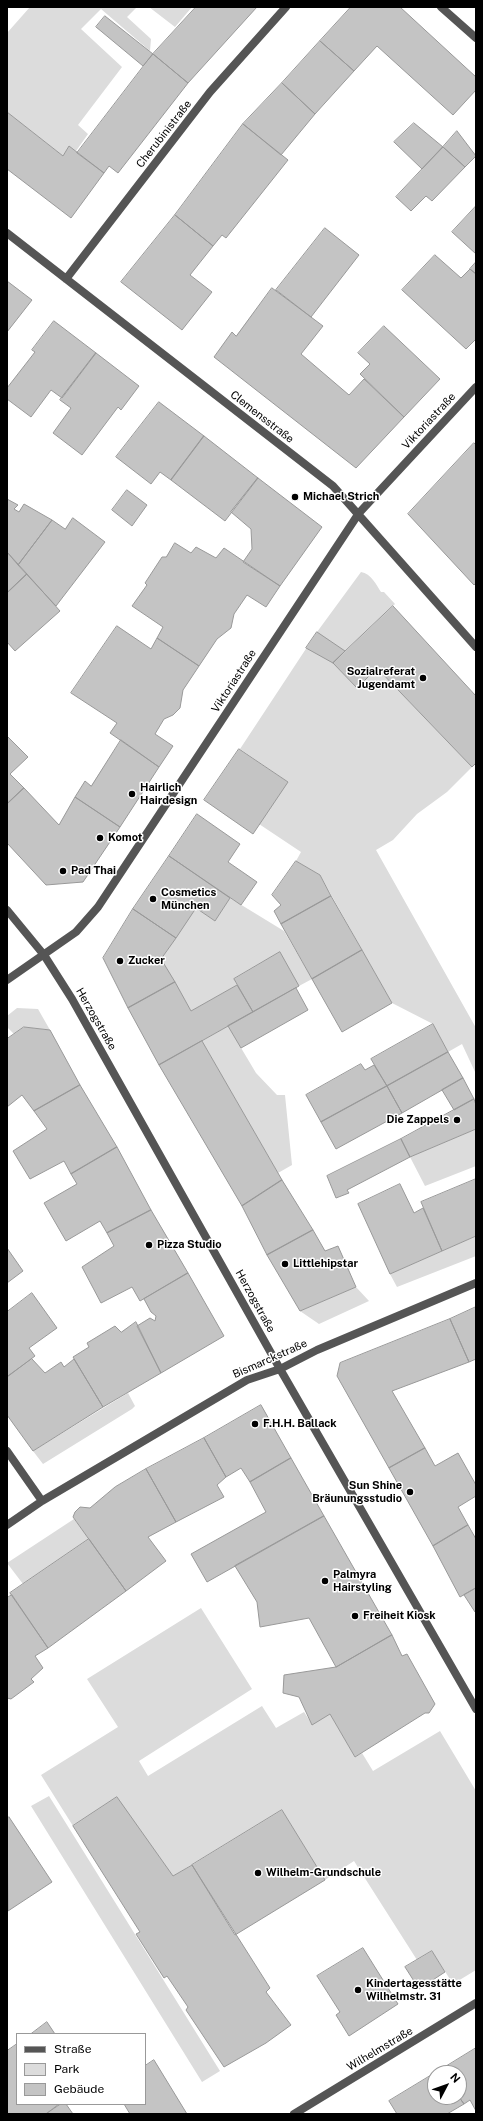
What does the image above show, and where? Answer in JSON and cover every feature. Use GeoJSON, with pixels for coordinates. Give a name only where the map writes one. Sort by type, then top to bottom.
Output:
{"type":"FeatureCollection","features":[{"type":"Feature","properties":{"kind":"street","name":"Cherubinistraße"},"geometry":{"type":"LineString","coordinates":[[66,279],[210,92],[286,7]]}},
{"type":"Feature","properties":{"kind":"street"},"geometry":{"type":"LineString","coordinates":[[441,7],[476,38]]}},
{"type":"Feature","properties":{"kind":"street","name":"Clemensstraße"},"geometry":{"type":"LineString","coordinates":[[7,234],[333,486],[476,647]]}},
{"type":"Feature","properties":{"kind":"street","name":"Viktoriastraße"},"geometry":{"type":"LineString","coordinates":[[7,980],[76,932],[98,907],[358,513],[476,387]]}},
{"type":"Feature","properties":{"kind":"street","name":"Herzogstraße"},"geometry":{"type":"LineString","coordinates":[[7,910],[44,955],[76,1006],[280,1369],[476,1709]]}},
{"type":"Feature","properties":{"kind":"street","name":"Bismarckstraße"},"geometry":{"type":"LineString","coordinates":[[7,1526],[42,1501],[247,1380],[280,1369],[317,1350],[476,1283]]}},
{"type":"Feature","properties":{"kind":"street"},"geometry":{"type":"LineString","coordinates":[[7,1451],[42,1501]]}},
{"type":"Feature","properties":{"kind":"street","name":"Wilhelmstraße"},"geometry":{"type":"LineString","coordinates":[[294,2114],[476,2003]]}},
{"type":"Feature","properties":{"kind":"green space"},"geometry":{"type":"Polygon","coordinates":[[[30,7],[137,7],[127,17],[151,39],[150,51],[101,9],[81,29],[122,67],[78,125],[88,134],[76,151],[69,147],[63,156],[7,112],[7,33],[30,7]]]}},
{"type":"Feature","properties":{"kind":"green space"},"geometry":{"type":"Polygon","coordinates":[[[149,7],[192,7],[175,27],[149,7]]]}},
{"type":"Feature","properties":{"kind":"green space"},"geometry":{"type":"Polygon","coordinates":[[[361,572],[371,577],[381,592],[384,592],[395,604],[333,663],[357,688],[377,668],[472,767],[447,792],[417,814],[393,840],[376,850],[476,1028],[476,1074],[462,1044],[448,1052],[433,1024],[392,1003],[320,875],[296,861],[301,852],[259,824],[288,782],[240,749],[317,632],[361,572]]]}},
{"type":"Feature","properties":{"kind":"green space"},"geometry":{"type":"Polygon","coordinates":[[[230,898],[284,931],[312,979],[299,986],[280,953],[234,979],[237,985],[191,1011],[161,959],[196,908],[215,921],[230,898]]]}},
{"type":"Feature","properties":{"kind":"green space"},"geometry":{"type":"Polygon","coordinates":[[[17,1008],[38,1009],[50,1030],[24,1027],[14,1034],[7,1027],[7,1016],[17,1008]]]}},
{"type":"Feature","properties":{"kind":"green space"},"geometry":{"type":"Polygon","coordinates":[[[228,1026],[256,1073],[277,1095],[285,1095],[292,1165],[278,1173],[202,1041],[228,1026]]]}},
{"type":"Feature","properties":{"kind":"green space"},"geometry":{"type":"Polygon","coordinates":[[[476,1129],[476,1166],[425,1186],[410,1157],[476,1129]]]}},
{"type":"Feature","properties":{"kind":"green space"},"geometry":{"type":"Polygon","coordinates":[[[476,1236],[476,1256],[397,1287],[390,1274],[476,1236]]]}},
{"type":"Feature","properties":{"kind":"green space"},"geometry":{"type":"Polygon","coordinates":[[[356,1287],[369,1301],[319,1324],[300,1311],[356,1287]]]}},
{"type":"Feature","properties":{"kind":"green space"},"geometry":{"type":"Polygon","coordinates":[[[128,1393],[135,1406],[132,1409],[43,1464],[33,1451],[128,1393]]]}},
{"type":"Feature","properties":{"kind":"green space"},"geometry":{"type":"Polygon","coordinates":[[[74,1519],[89,1539],[23,1584],[7,1563],[74,1519]]]}},
{"type":"Feature","properties":{"kind":"green space"},"geometry":{"type":"Polygon","coordinates":[[[201,1608],[252,1689],[139,1761],[148,1776],[262,1706],[276,1728],[304,1712],[312,1724],[330,1714],[355,1757],[362,1753],[373,1771],[440,1731],[476,1791],[476,1970],[453,1984],[432,1951],[417,1960],[354,1861],[325,1880],[282,1810],[173,1876],[117,1798],[73,1826],[41,1775],[118,1727],[87,1679],[201,1608]]]}},
{"type":"Feature","properties":{"kind":"green space"},"geometry":{"type":"Polygon","coordinates":[[[49,1796],[220,2071],[202,2082],[31,1806],[49,1796]]]}},
{"type":"Feature","properties":{"kind":"building"},"geometry":{"type":"Polygon","coordinates":[[[196,7],[257,7],[188,83],[153,54],[196,7]]]}},
{"type":"Feature","properties":{"kind":"building"},"geometry":{"type":"Polygon","coordinates":[[[351,7],[400,7],[476,77],[476,90],[453,115],[377,46],[354,71],[320,41],[351,7]]]}},
{"type":"Feature","properties":{"kind":"building"},"geometry":{"type":"Polygon","coordinates":[[[105,16],[153,54],[143,66],[96,27],[105,16]]]}},
{"type":"Feature","properties":{"kind":"building"},"geometry":{"type":"Polygon","coordinates":[[[320,41],[354,71],[315,114],[282,83],[320,41]]]}},
{"type":"Feature","properties":{"kind":"building"},"geometry":{"type":"Polygon","coordinates":[[[153,54],[188,83],[118,173],[109,166],[104,173],[77,153],[153,54]]]}},
{"type":"Feature","properties":{"kind":"building"},"geometry":{"type":"Polygon","coordinates":[[[282,83],[315,114],[281,155],[243,124],[282,83]]]}},
{"type":"Feature","properties":{"kind":"building"},"geometry":{"type":"Polygon","coordinates":[[[7,112],[63,156],[69,146],[104,173],[71,218],[7,169],[7,112]]]}},
{"type":"Feature","properties":{"kind":"building"},"geometry":{"type":"Polygon","coordinates":[[[414,123],[443,147],[422,169],[394,142],[414,123]]]}},
{"type":"Feature","properties":{"kind":"building"},"geometry":{"type":"Polygon","coordinates":[[[243,124],[288,160],[226,238],[222,235],[213,246],[175,215],[243,124]]]}},
{"type":"Feature","properties":{"kind":"building"},"geometry":{"type":"Polygon","coordinates":[[[457,131],[476,156],[465,167],[443,147],[457,131]]]}},
{"type":"Feature","properties":{"kind":"building"},"geometry":{"type":"Polygon","coordinates":[[[443,147],[465,167],[432,201],[426,196],[411,211],[396,197],[443,147]]]}},
{"type":"Feature","properties":{"kind":"building"},"geometry":{"type":"Polygon","coordinates":[[[476,206],[476,254],[452,232],[476,206]]]}},
{"type":"Feature","properties":{"kind":"building"},"geometry":{"type":"Polygon","coordinates":[[[175,215],[213,246],[190,275],[212,292],[182,330],[121,282],[175,215]]]}},
{"type":"Feature","properties":{"kind":"building"},"geometry":{"type":"Polygon","coordinates":[[[325,228],[359,255],[311,317],[276,290],[325,228]]]}},
{"type":"Feature","properties":{"kind":"building"},"geometry":{"type":"Polygon","coordinates":[[[435,255],[461,278],[470,269],[476,274],[476,339],[466,349],[402,290],[435,255]]]}},
{"type":"Feature","properties":{"kind":"building"},"geometry":{"type":"Polygon","coordinates":[[[476,262],[476,274],[470,269],[476,262]]]}},
{"type":"Feature","properties":{"kind":"building"},"geometry":{"type":"Polygon","coordinates":[[[7,281],[32,300],[7,332],[7,281]]]}},
{"type":"Feature","properties":{"kind":"building"},"geometry":{"type":"Polygon","coordinates":[[[272,288],[323,326],[301,354],[349,395],[364,379],[404,417],[356,468],[214,357],[232,332],[236,336],[272,288]]]}},
{"type":"Feature","properties":{"kind":"building"},"geometry":{"type":"Polygon","coordinates":[[[54,321],[96,353],[62,398],[51,390],[31,417],[7,399],[7,388],[35,352],[32,350],[54,321]]]}},
{"type":"Feature","properties":{"kind":"building"},"geometry":{"type":"Polygon","coordinates":[[[384,326],[440,379],[404,417],[360,374],[370,364],[358,353],[384,326]]]}},
{"type":"Feature","properties":{"kind":"building"},"geometry":{"type":"Polygon","coordinates":[[[96,353],[139,386],[121,410],[118,407],[82,455],[53,433],[71,408],[60,400],[96,353]]]}},
{"type":"Feature","properties":{"kind":"building"},"geometry":{"type":"Polygon","coordinates":[[[159,402],[204,436],[171,480],[160,472],[151,484],[116,457],[159,402]]]}},
{"type":"Feature","properties":{"kind":"building"},"geometry":{"type":"Polygon","coordinates":[[[204,436],[258,478],[225,521],[171,480],[204,436]]]}},
{"type":"Feature","properties":{"kind":"building"},"geometry":{"type":"Polygon","coordinates":[[[474,443],[476,445],[476,583],[474,585],[408,514],[474,443]]]}},
{"type":"Feature","properties":{"kind":"building"},"geometry":{"type":"Polygon","coordinates":[[[258,478],[322,527],[280,586],[243,562],[252,549],[251,529],[231,512],[258,478]]]}},
{"type":"Feature","properties":{"kind":"building"},"geometry":{"type":"Polygon","coordinates":[[[127,490],[147,505],[132,526],[112,510],[127,490]]]}},
{"type":"Feature","properties":{"kind":"building"},"geometry":{"type":"Polygon","coordinates":[[[7,499],[18,505],[14,509],[19,512],[24,504],[52,520],[18,565],[7,552],[7,499]]]}},
{"type":"Feature","properties":{"kind":"building"},"geometry":{"type":"Polygon","coordinates":[[[73,518],[105,542],[56,606],[18,565],[52,520],[65,529],[73,518]]]}},
{"type":"Feature","properties":{"kind":"building"},"geometry":{"type":"Polygon","coordinates":[[[175,543],[191,553],[196,547],[216,558],[224,548],[280,586],[266,607],[247,595],[234,614],[231,628],[217,639],[199,666],[157,638],[163,627],[132,606],[147,585],[145,583],[162,557],[166,557],[175,543]]]}},
{"type":"Feature","properties":{"kind":"building"},"geometry":{"type":"Polygon","coordinates":[[[7,552],[27,574],[7,593],[7,552]]]}},
{"type":"Feature","properties":{"kind":"building"},"geometry":{"type":"Polygon","coordinates":[[[27,574],[60,611],[15,651],[7,642],[7,593],[27,574]]]}},
{"type":"Feature","properties":{"kind":"building","name":"Sozialreferat Jugendamt"},"geometry":{"type":"Polygon","coordinates":[[[393,606],[476,696],[476,763],[472,767],[377,668],[357,688],[333,663],[393,606]]]}},
{"type":"Feature","properties":{"kind":"building"},"geometry":{"type":"Polygon","coordinates":[[[117,626],[151,649],[157,638],[199,666],[183,690],[180,708],[173,715],[164,719],[155,734],[173,746],[159,767],[110,733],[117,723],[71,693],[117,626]]]}},
{"type":"Feature","properties":{"kind":"building"},"geometry":{"type":"Polygon","coordinates":[[[317,632],[345,651],[333,663],[306,648],[317,632]]]}},
{"type":"Feature","properties":{"kind":"building"},"geometry":{"type":"Polygon","coordinates":[[[7,736],[28,757],[10,774],[24,788],[7,804],[7,736]]]}},
{"type":"Feature","properties":{"kind":"building"},"geometry":{"type":"Polygon","coordinates":[[[121,740],[159,767],[120,827],[75,797],[85,781],[91,786],[121,740]]]}},
{"type":"Feature","properties":{"kind":"building"},"geometry":{"type":"Polygon","coordinates":[[[239,749],[288,782],[253,834],[204,800],[239,749]]]}},
{"type":"Feature","properties":{"kind":"building"},"geometry":{"type":"Polygon","coordinates":[[[24,788],[59,825],[75,797],[120,827],[83,882],[46,885],[7,843],[7,804],[24,788]]]}},
{"type":"Feature","properties":{"kind":"building"},"geometry":{"type":"Polygon","coordinates":[[[197,814],[240,844],[228,862],[257,882],[241,905],[169,856],[197,814]]]}},
{"type":"Feature","properties":{"kind":"building"},"geometry":{"type":"Polygon","coordinates":[[[169,856],[230,898],[215,921],[196,908],[176,938],[133,909],[169,856]]]}},
{"type":"Feature","properties":{"kind":"building"},"geometry":{"type":"Polygon","coordinates":[[[296,861],[320,875],[331,896],[281,924],[274,911],[281,905],[272,895],[296,861]]]}},
{"type":"Feature","properties":{"kind":"building"},"geometry":{"type":"Polygon","coordinates":[[[331,896],[362,950],[312,979],[281,924],[331,896]]]}},
{"type":"Feature","properties":{"kind":"building"},"geometry":{"type":"Polygon","coordinates":[[[133,909],[176,938],[161,959],[175,982],[128,1008],[103,958],[133,909]]]}},
{"type":"Feature","properties":{"kind":"building"},"geometry":{"type":"Polygon","coordinates":[[[362,950],[392,1003],[342,1032],[312,979],[362,950]]]}},
{"type":"Feature","properties":{"kind":"building"},"geometry":{"type":"Polygon","coordinates":[[[280,952],[299,986],[253,1012],[234,979],[280,952]]]}},
{"type":"Feature","properties":{"kind":"building"},"geometry":{"type":"Polygon","coordinates":[[[175,982],[191,1011],[237,985],[253,1012],[159,1065],[128,1008],[175,982]]]}},
{"type":"Feature","properties":{"kind":"building"},"geometry":{"type":"Polygon","coordinates":[[[296,988],[308,1010],[241,1048],[228,1026],[296,988]]]}},
{"type":"Feature","properties":{"kind":"building"},"geometry":{"type":"Polygon","coordinates":[[[433,1024],[448,1052],[387,1086],[371,1059],[433,1024]]]}},
{"type":"Feature","properties":{"kind":"building"},"geometry":{"type":"Polygon","coordinates":[[[24,1027],[50,1030],[80,1085],[34,1111],[22,1095],[7,1107],[7,1039],[24,1027]]]}},
{"type":"Feature","properties":{"kind":"building"},"geometry":{"type":"Polygon","coordinates":[[[202,1041],[282,1180],[242,1206],[159,1065],[202,1041]]]}},
{"type":"Feature","properties":{"kind":"building"},"geometry":{"type":"Polygon","coordinates":[[[448,1052],[463,1078],[402,1113],[387,1086],[448,1052]]]}},
{"type":"Feature","properties":{"kind":"building"},"geometry":{"type":"Polygon","coordinates":[[[361,1064],[365,1070],[374,1065],[387,1086],[321,1122],[306,1095],[361,1064]]]}},
{"type":"Feature","properties":{"kind":"building"},"geometry":{"type":"Polygon","coordinates":[[[463,1078],[474,1099],[454,1110],[442,1090],[463,1078]]]}},
{"type":"Feature","properties":{"kind":"building"},"geometry":{"type":"Polygon","coordinates":[[[80,1085],[117,1147],[71,1174],[64,1161],[30,1179],[13,1151],[47,1129],[34,1111],[80,1085]]]}},
{"type":"Feature","properties":{"kind":"building"},"geometry":{"type":"Polygon","coordinates":[[[387,1086],[402,1113],[336,1149],[321,1122],[387,1086]]]}},
{"type":"Feature","properties":{"kind":"building","name":"Die Zappels"},"geometry":{"type":"Polygon","coordinates":[[[474,1099],[476,1105],[476,1129],[410,1157],[401,1139],[474,1099]]]}},
{"type":"Feature","properties":{"kind":"building"},"geometry":{"type":"Polygon","coordinates":[[[401,1139],[410,1157],[347,1190],[349,1193],[336,1198],[327,1176],[401,1139]]]}},
{"type":"Feature","properties":{"kind":"building"},"geometry":{"type":"Polygon","coordinates":[[[117,1147],[151,1210],[107,1233],[100,1221],[66,1241],[44,1203],[77,1184],[71,1174],[117,1147]]]}},
{"type":"Feature","properties":{"kind":"building"},"geometry":{"type":"Polygon","coordinates":[[[476,1179],[476,1236],[442,1251],[421,1202],[476,1179]]]}},
{"type":"Feature","properties":{"kind":"building"},"geometry":{"type":"Polygon","coordinates":[[[282,1180],[313,1230],[267,1255],[242,1206],[282,1180]]]}},
{"type":"Feature","properties":{"kind":"building"},"geometry":{"type":"Polygon","coordinates":[[[400,1184],[414,1213],[423,1208],[442,1251],[390,1274],[358,1204],[400,1184]]]}},
{"type":"Feature","properties":{"kind":"building"},"geometry":{"type":"Polygon","coordinates":[[[151,1210],[188,1273],[140,1301],[132,1287],[101,1303],[82,1267],[114,1246],[107,1233],[151,1210]]]}},
{"type":"Feature","properties":{"kind":"building"},"geometry":{"type":"Polygon","coordinates":[[[313,1230],[325,1251],[338,1246],[356,1287],[300,1311],[267,1255],[313,1230]]]}},
{"type":"Feature","properties":{"kind":"building"},"geometry":{"type":"Polygon","coordinates":[[[7,1248],[23,1271],[7,1283],[7,1248]]]}},
{"type":"Feature","properties":{"kind":"building"},"geometry":{"type":"Polygon","coordinates":[[[188,1273],[224,1336],[161,1373],[137,1326],[150,1318],[155,1321],[156,1316],[151,1312],[144,1299],[188,1273]]]}},
{"type":"Feature","properties":{"kind":"building"},"geometry":{"type":"Polygon","coordinates":[[[32,1293],[57,1328],[29,1348],[35,1356],[7,1377],[7,1312],[32,1293]]]}},
{"type":"Feature","properties":{"kind":"building"},"geometry":{"type":"Polygon","coordinates":[[[476,1307],[476,1359],[469,1362],[450,1319],[476,1307]]]}},
{"type":"Feature","properties":{"kind":"building"},"geometry":{"type":"Polygon","coordinates":[[[450,1319],[469,1362],[392,1391],[425,1448],[389,1468],[337,1376],[340,1363],[450,1319]]]}},
{"type":"Feature","properties":{"kind":"building"},"geometry":{"type":"Polygon","coordinates":[[[136,1322],[161,1373],[103,1407],[73,1357],[89,1347],[87,1343],[115,1326],[121,1332],[136,1322]]]}},
{"type":"Feature","properties":{"kind":"building"},"geometry":{"type":"Polygon","coordinates":[[[32,1359],[45,1373],[61,1362],[64,1367],[74,1359],[103,1407],[33,1451],[7,1415],[7,1377],[32,1359]]]}},
{"type":"Feature","properties":{"kind":"building"},"geometry":{"type":"Polygon","coordinates":[[[261,1405],[291,1458],[250,1482],[241,1468],[226,1477],[204,1438],[261,1405]]]}},
{"type":"Feature","properties":{"kind":"building"},"geometry":{"type":"Polygon","coordinates":[[[204,1438],[226,1477],[217,1485],[224,1497],[176,1522],[146,1469],[204,1438]]]}},
{"type":"Feature","properties":{"kind":"building"},"geometry":{"type":"Polygon","coordinates":[[[425,1448],[435,1466],[458,1453],[476,1485],[476,1496],[458,1507],[468,1525],[433,1546],[389,1468],[425,1448]]]}},
{"type":"Feature","properties":{"kind":"building"},"geometry":{"type":"Polygon","coordinates":[[[291,1458],[324,1516],[207,1582],[191,1554],[266,1512],[250,1482],[291,1458]]]}},
{"type":"Feature","properties":{"kind":"building"},"geometry":{"type":"Polygon","coordinates":[[[146,1469],[176,1522],[148,1537],[166,1561],[126,1591],[73,1517],[75,1512],[80,1507],[90,1508],[115,1487],[146,1469]]]}},
{"type":"Feature","properties":{"kind":"building"},"geometry":{"type":"Polygon","coordinates":[[[324,1516],[392,1635],[336,1667],[309,1618],[260,1627],[257,1602],[235,1566],[324,1516]]]}},
{"type":"Feature","properties":{"kind":"building"},"geometry":{"type":"Polygon","coordinates":[[[468,1525],[476,1539],[476,1588],[460,1597],[433,1546],[468,1525]]]}},
{"type":"Feature","properties":{"kind":"building"},"geometry":{"type":"Polygon","coordinates":[[[89,1539],[126,1591],[48,1648],[10,1593],[89,1539]]]}},
{"type":"Feature","properties":{"kind":"building"},"geometry":{"type":"Polygon","coordinates":[[[476,1588],[476,1611],[475,1612],[464,1595],[476,1588]]]}},
{"type":"Feature","properties":{"kind":"building"},"geometry":{"type":"Polygon","coordinates":[[[12,1595],[48,1648],[35,1656],[43,1668],[31,1679],[34,1682],[11,1699],[7,1698],[7,1598],[12,1595]]]}},
{"type":"Feature","properties":{"kind":"building"},"geometry":{"type":"Polygon","coordinates":[[[392,1635],[402,1656],[407,1654],[435,1704],[429,1713],[425,1713],[355,1757],[330,1714],[312,1725],[299,1697],[283,1693],[284,1675],[336,1667],[392,1635]]]}},
{"type":"Feature","properties":{"kind":"building"},"geometry":{"type":"Polygon","coordinates":[[[117,1797],[173,1876],[192,1865],[270,1988],[266,1992],[291,2025],[266,2043],[224,2067],[186,2010],[188,2007],[167,1976],[164,1978],[136,1934],[140,1932],[73,1826],[117,1797]]]}},
{"type":"Feature","properties":{"kind":"building","name":"Wilhelm-Grundschule"},"geometry":{"type":"Polygon","coordinates":[[[282,1810],[325,1880],[235,1935],[192,1865],[282,1810]]]}},
{"type":"Feature","properties":{"kind":"building"},"geometry":{"type":"Polygon","coordinates":[[[9,1817],[52,1882],[8,1911],[7,1819],[9,1817]]]}},
{"type":"Feature","properties":{"kind":"building","name":"Kindertagesstätte Wilhelmstr. 31"},"geometry":{"type":"Polygon","coordinates":[[[363,1948],[398,2004],[349,2036],[336,2015],[340,2012],[317,1976],[363,1948]]]}},
{"type":"Feature","properties":{"kind":"building"},"geometry":{"type":"Polygon","coordinates":[[[432,1951],[445,1972],[419,1989],[405,1967],[432,1951]]]}},
{"type":"Feature","properties":{"kind":"building"},"geometry":{"type":"Polygon","coordinates":[[[47,2022],[54,2033],[32,2033],[47,2022]]]}},
{"type":"Feature","properties":{"kind":"building"},"geometry":{"type":"Polygon","coordinates":[[[16,2045],[16,2105],[58,2105],[46,2114],[7,2114],[7,2051],[16,2045]]]}},
{"type":"Feature","properties":{"kind":"building"},"geometry":{"type":"Polygon","coordinates":[[[476,2048],[476,2111],[470,2100],[467,2102],[467,2065],[448,2065],[476,2048]]]}},
{"type":"Feature","properties":{"kind":"building"},"geometry":{"type":"Polygon","coordinates":[[[154,2060],[187,2114],[130,2114],[125,2105],[146,2105],[146,2065],[154,2060]]]}},
{"type":"Feature","properties":{"kind":"building"},"geometry":{"type":"Polygon","coordinates":[[[427,2078],[427,2105],[462,2105],[447,2114],[397,2114],[389,2101],[427,2078]]]}},
{"type":"Feature","properties":{"kind":"building"},"geometry":{"type":"Polygon","coordinates":[[[60,2105],[67,2105],[73,2114],[46,2114],[60,2105]]]}},
{"type":"Feature","properties":{"kind":"place","name":"Michael Strich"},"geometry":{"type":"Point","coordinates":[295,497]}},
{"type":"Feature","properties":{"kind":"place","name":"Sozialreferat Jugendamt"},"geometry":{"type":"Point","coordinates":[423,678]}},
{"type":"Feature","properties":{"kind":"place","name":"Hairlich Hairdesign"},"geometry":{"type":"Point","coordinates":[132,794]}},
{"type":"Feature","properties":{"kind":"place","name":"Komot"},"geometry":{"type":"Point","coordinates":[100,838]}},
{"type":"Feature","properties":{"kind":"place","name":"Pad Thai"},"geometry":{"type":"Point","coordinates":[63,871]}},
{"type":"Feature","properties":{"kind":"place","name":"Cosmetics München"},"geometry":{"type":"Point","coordinates":[153,899]}},
{"type":"Feature","properties":{"kind":"place","name":"Zucker"},"geometry":{"type":"Point","coordinates":[120,961]}},
{"type":"Feature","properties":{"kind":"place","name":"Die Zappels"},"geometry":{"type":"Point","coordinates":[457,1120]}},
{"type":"Feature","properties":{"kind":"place","name":"Pizza Studio"},"geometry":{"type":"Point","coordinates":[149,1245]}},
{"type":"Feature","properties":{"kind":"place","name":"Littlehipstar"},"geometry":{"type":"Point","coordinates":[285,1264]}},
{"type":"Feature","properties":{"kind":"place","name":"F.H.H. Ballack"},"geometry":{"type":"Point","coordinates":[255,1424]}},
{"type":"Feature","properties":{"kind":"place","name":"Sun Shine Bräunungsstudio"},"geometry":{"type":"Point","coordinates":[410,1492]}},
{"type":"Feature","properties":{"kind":"place","name":"Palmyra Hairstyling"},"geometry":{"type":"Point","coordinates":[325,1581]}},
{"type":"Feature","properties":{"kind":"place","name":"Freiheit Kiosk"},"geometry":{"type":"Point","coordinates":[355,1616]}},
{"type":"Feature","properties":{"kind":"place","name":"Wilhelm-Grundschule"},"geometry":{"type":"Point","coordinates":[258,1873]}},
{"type":"Feature","properties":{"kind":"place","name":"Kindertagesstätte Wilhelmstr. 31"},"geometry":{"type":"Point","coordinates":[358,1990]}}]}
